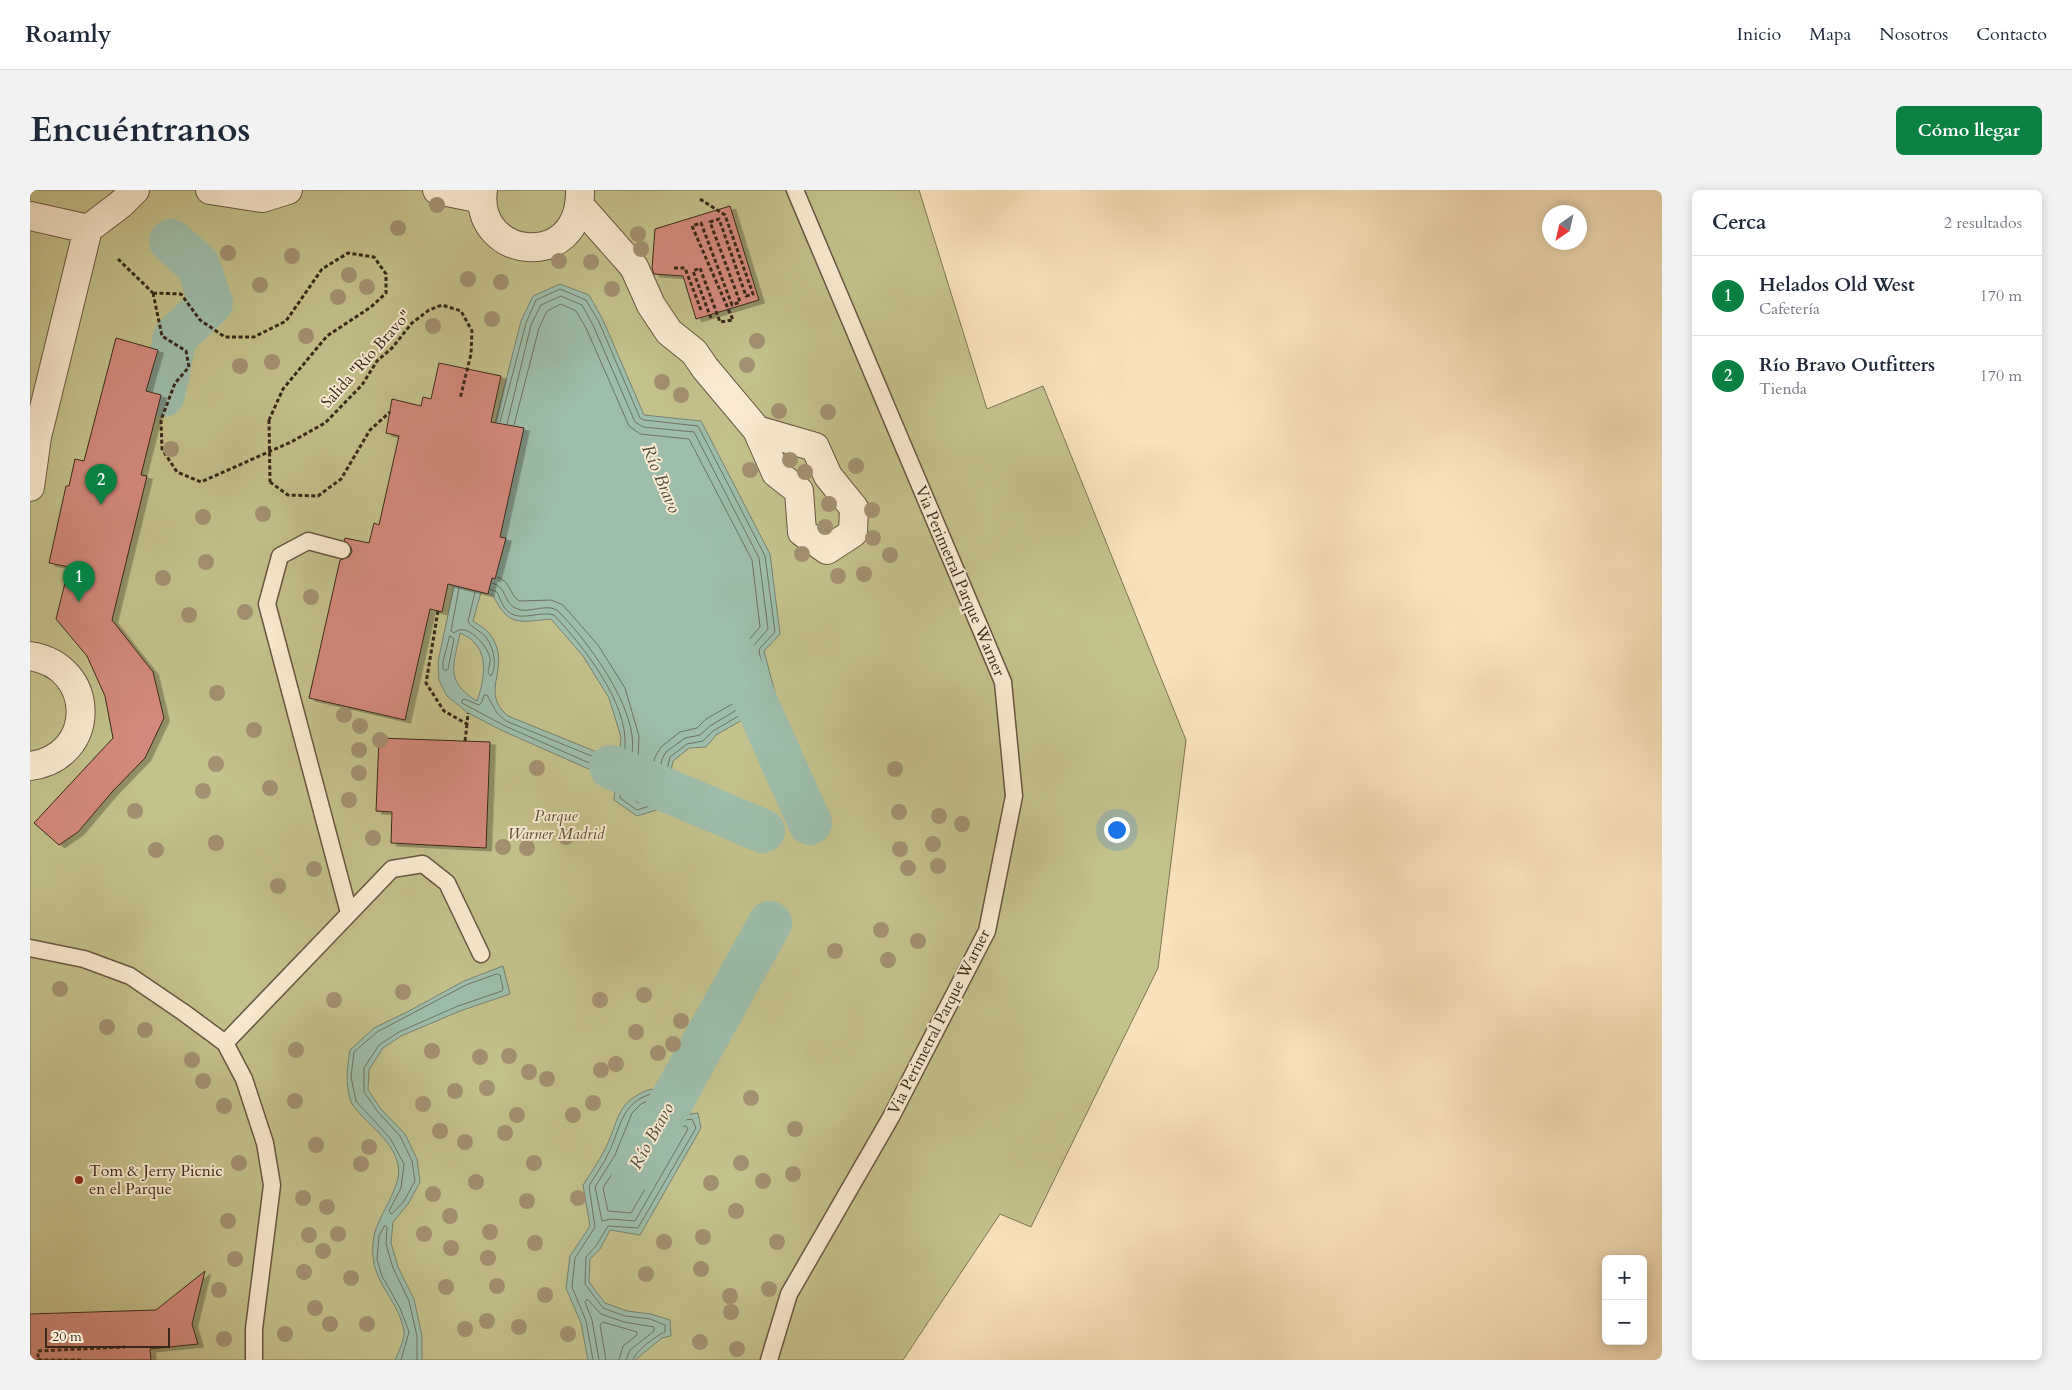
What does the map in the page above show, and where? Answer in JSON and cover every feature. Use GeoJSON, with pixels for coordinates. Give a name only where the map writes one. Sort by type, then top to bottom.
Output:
{"type":"FeatureCollection","features":[{"type":"Feature","properties":{"kind":"street"},"geometry":{"type":"LineString","coordinates":[[30,487],[37,436],[88,229],[121,204],[135,190]]}},
{"type":"Feature","properties":{"kind":"street"},"geometry":{"type":"LineString","coordinates":[[210,190],[262,198],[288,190]]}},
{"type":"Feature","properties":{"kind":"street"},"geometry":{"type":"LineString","coordinates":[[437,190],[483,194],[484,215],[493,229],[505,240],[520,246],[536,248],[552,244],[565,235],[575,222],[580,199]]}},
{"type":"Feature","properties":{"kind":"street"},"geometry":{"type":"LineString","coordinates":[[580,199],[634,267],[651,305],[656,330],[669,332],[694,352],[734,413],[757,430],[815,447],[828,476],[854,508],[852,533],[827,550],[802,532],[757,430]]}},
{"type":"Feature","properties":{"kind":"street"},"geometry":{"type":"LineString","coordinates":[[30,216],[88,229]]}},
{"type":"Feature","properties":{"kind":"street"},"geometry":{"type":"LineString","coordinates":[[788,499],[828,476]]}},
{"type":"Feature","properties":{"kind":"street"},"geometry":{"type":"LineString","coordinates":[[30,656],[43,658],[59,666],[71,678],[79,695],[82,712],[79,729],[70,745],[57,757],[30,766]]}},
{"type":"Feature","properties":{"kind":"lane","name":"Via Perimetral Parque Warner"},"geometry":{"type":"LineString","coordinates":[[769,1360],[789,1294],[891,1117],[987,930],[1014,796],[1003,682],[795,190]]}},
{"type":"Feature","properties":{"kind":"lane"},"geometry":{"type":"LineString","coordinates":[[342,550],[308,541],[280,556],[267,604],[349,914]]}},
{"type":"Feature","properties":{"kind":"lane"},"geometry":{"type":"LineString","coordinates":[[225,1044],[392,869],[423,864],[447,882],[481,954]]}},
{"type":"Feature","properties":{"kind":"lane"},"geometry":{"type":"LineString","coordinates":[[30,948],[84,959],[130,976],[183,1012],[225,1044],[244,1079],[264,1144],[272,1185],[254,1328],[254,1360]]}},
{"type":"Feature","properties":{"kind":"path"},"geometry":{"type":"LineString","coordinates":[[700,199],[725,215],[753,294],[746,296],[719,219],[710,222],[740,302],[732,305],[701,223],[692,226],[732,320],[720,322],[700,268],[693,271],[712,318],[705,319]]}},
{"type":"Feature","properties":{"kind":"path"},"geometry":{"type":"LineString","coordinates":[[88,229],[153,293],[180,294],[200,320],[225,337],[254,337],[286,321],[322,269],[348,253],[374,257],[386,274],[386,293],[371,307],[326,336],[283,389],[269,420],[270,482],[288,496],[318,496],[341,479],[370,430],[390,412]]}},
{"type":"Feature","properties":{"kind":"path"},"geometry":{"type":"LineString","coordinates":[[634,267],[685,268],[701,311]]}},
{"type":"Feature","properties":{"kind":"path","name":"Salida \"Río Bravo\""},"geometry":{"type":"LineString","coordinates":[[153,293],[162,336],[186,351],[189,367],[175,383],[161,420],[162,449],[177,472],[201,482],[291,442],[325,423],[362,385],[376,361],[392,348],[412,323],[429,310],[442,305],[461,311],[472,331],[471,354],[460,399]]}},
{"type":"Feature","properties":{"kind":"path"},"geometry":{"type":"LineString","coordinates":[[438,611],[426,683],[444,711],[467,724]]}},
{"type":"Feature","properties":{"kind":"path"},"geometry":{"type":"LineString","coordinates":[[465,741],[468,713]]}},
{"type":"Feature","properties":{"kind":"path"},"geometry":{"type":"LineString","coordinates":[[81,1360],[38,1360],[38,1351],[125,1347]]}},
{"type":"Feature","properties":{"kind":"green space","name":"Parque Warner Madrid"},"geometry":{"type":"Polygon","coordinates":[[[30,190],[919,190],[987,409],[1043,386],[1186,740],[1158,968],[1031,1227],[1000,1214],[903,1360],[30,1360],[30,190]]]}},
{"type":"Feature","properties":{"kind":"water"},"geometry":{"type":"Polygon","coordinates":[[[560,284],[589,295],[603,320],[644,415],[701,421],[770,554],[780,634],[764,651],[777,700],[716,735],[706,747],[689,748],[673,761],[663,808],[637,816],[614,800],[616,781],[503,731],[468,713],[447,696],[439,680],[438,662],[454,586],[521,321],[533,296],[560,284]],[[481,592],[473,621],[489,633],[496,645],[499,656],[495,687],[499,707],[508,716],[619,761],[621,737],[609,698],[583,656],[551,619],[516,620],[504,613],[493,595],[481,592]],[[460,633],[454,672],[460,686],[477,701],[483,671],[481,653],[477,645],[470,638],[460,633]]]}},
{"type":"Feature","properties":{"kind":"water"},"geometry":{"type":"Polygon","coordinates":[[[503,966],[510,994],[460,1011],[401,1036],[383,1048],[369,1070],[368,1090],[381,1109],[405,1134],[417,1159],[420,1182],[408,1204],[393,1222],[391,1243],[398,1267],[414,1299],[422,1336],[422,1358],[421,1360],[395,1360],[404,1331],[395,1307],[378,1276],[374,1265],[373,1251],[376,1228],[397,1182],[398,1165],[396,1157],[388,1144],[351,1102],[347,1076],[350,1050],[374,1028],[464,981],[503,966]]]}},
{"type":"Feature","properties":{"kind":"water"},"geometry":{"type":"Polygon","coordinates":[[[651,1089],[668,1097],[654,1119],[698,1113],[701,1128],[640,1235],[610,1230],[600,1249],[590,1259],[589,1282],[605,1303],[627,1311],[651,1314],[670,1320],[671,1336],[662,1338],[635,1360],[588,1360],[581,1323],[566,1288],[570,1256],[590,1226],[583,1185],[604,1151],[624,1106],[639,1094],[651,1089]]]}},
{"type":"Feature","properties":{"kind":"building"},"geometry":{"type":"Polygon","coordinates":[[[730,206],[759,300],[696,319],[683,276],[654,274],[652,268],[655,229],[730,206]]]}},
{"type":"Feature","properties":{"kind":"building"},"geometry":{"type":"Polygon","coordinates":[[[116,338],[158,350],[146,391],[161,395],[141,475],[147,476],[112,620],[153,672],[164,718],[145,758],[112,792],[78,832],[59,845],[34,823],[113,738],[105,696],[87,656],[56,619],[69,567],[49,563],[66,486],[69,486],[75,459],[84,461],[116,338]]]}},
{"type":"Feature","properties":{"kind":"building"},"geometry":{"type":"Polygon","coordinates":[[[439,363],[501,376],[491,422],[524,428],[500,537],[506,538],[495,579],[492,578],[488,594],[448,584],[442,612],[430,609],[405,720],[309,698],[340,560],[349,557],[352,552],[351,547],[344,540],[345,538],[369,543],[374,523],[379,525],[399,436],[386,433],[392,399],[421,406],[423,397],[431,399],[439,363]]]}},
{"type":"Feature","properties":{"kind":"building"},"geometry":{"type":"Polygon","coordinates":[[[379,738],[490,742],[486,848],[391,843],[392,812],[376,811],[379,738]]]}},
{"type":"Feature","properties":{"kind":"building"},"geometry":{"type":"Polygon","coordinates":[[[205,1271],[192,1324],[198,1344],[150,1349],[151,1360],[30,1360],[30,1314],[156,1310],[205,1271]]]}},
{"type":"Feature","properties":{"kind":"waterway"},"geometry":{"type":"LineString","coordinates":[[163,395],[175,337],[211,303],[198,265],[171,241]]}},
{"type":"Feature","properties":{"kind":"waterway","name":"Río Bravo"},"geometry":{"type":"LineString","coordinates":[[735,655],[810,823]]}},
{"type":"Feature","properties":{"kind":"waterway","name":"Río Bravo"},"geometry":{"type":"LineString","coordinates":[[611,767],[763,831]]}},
{"type":"Feature","properties":{"kind":"waterway","name":"Río Bravo"},"geometry":{"type":"LineString","coordinates":[[633,1171],[770,923]]}},
{"type":"Feature","properties":{"kind":"place","name":"Río Bravo Outfitters"},"geometry":{"type":"Point","coordinates":[101,505]}},
{"type":"Feature","properties":{"kind":"place","name":"Helados Old West"},"geometry":{"type":"Point","coordinates":[79,602]}},
{"type":"Feature","properties":{"kind":"place","name":"Tom & Jerry Picnic en el Parque"},"geometry":{"type":"Point","coordinates":[79,1180]}}]}
